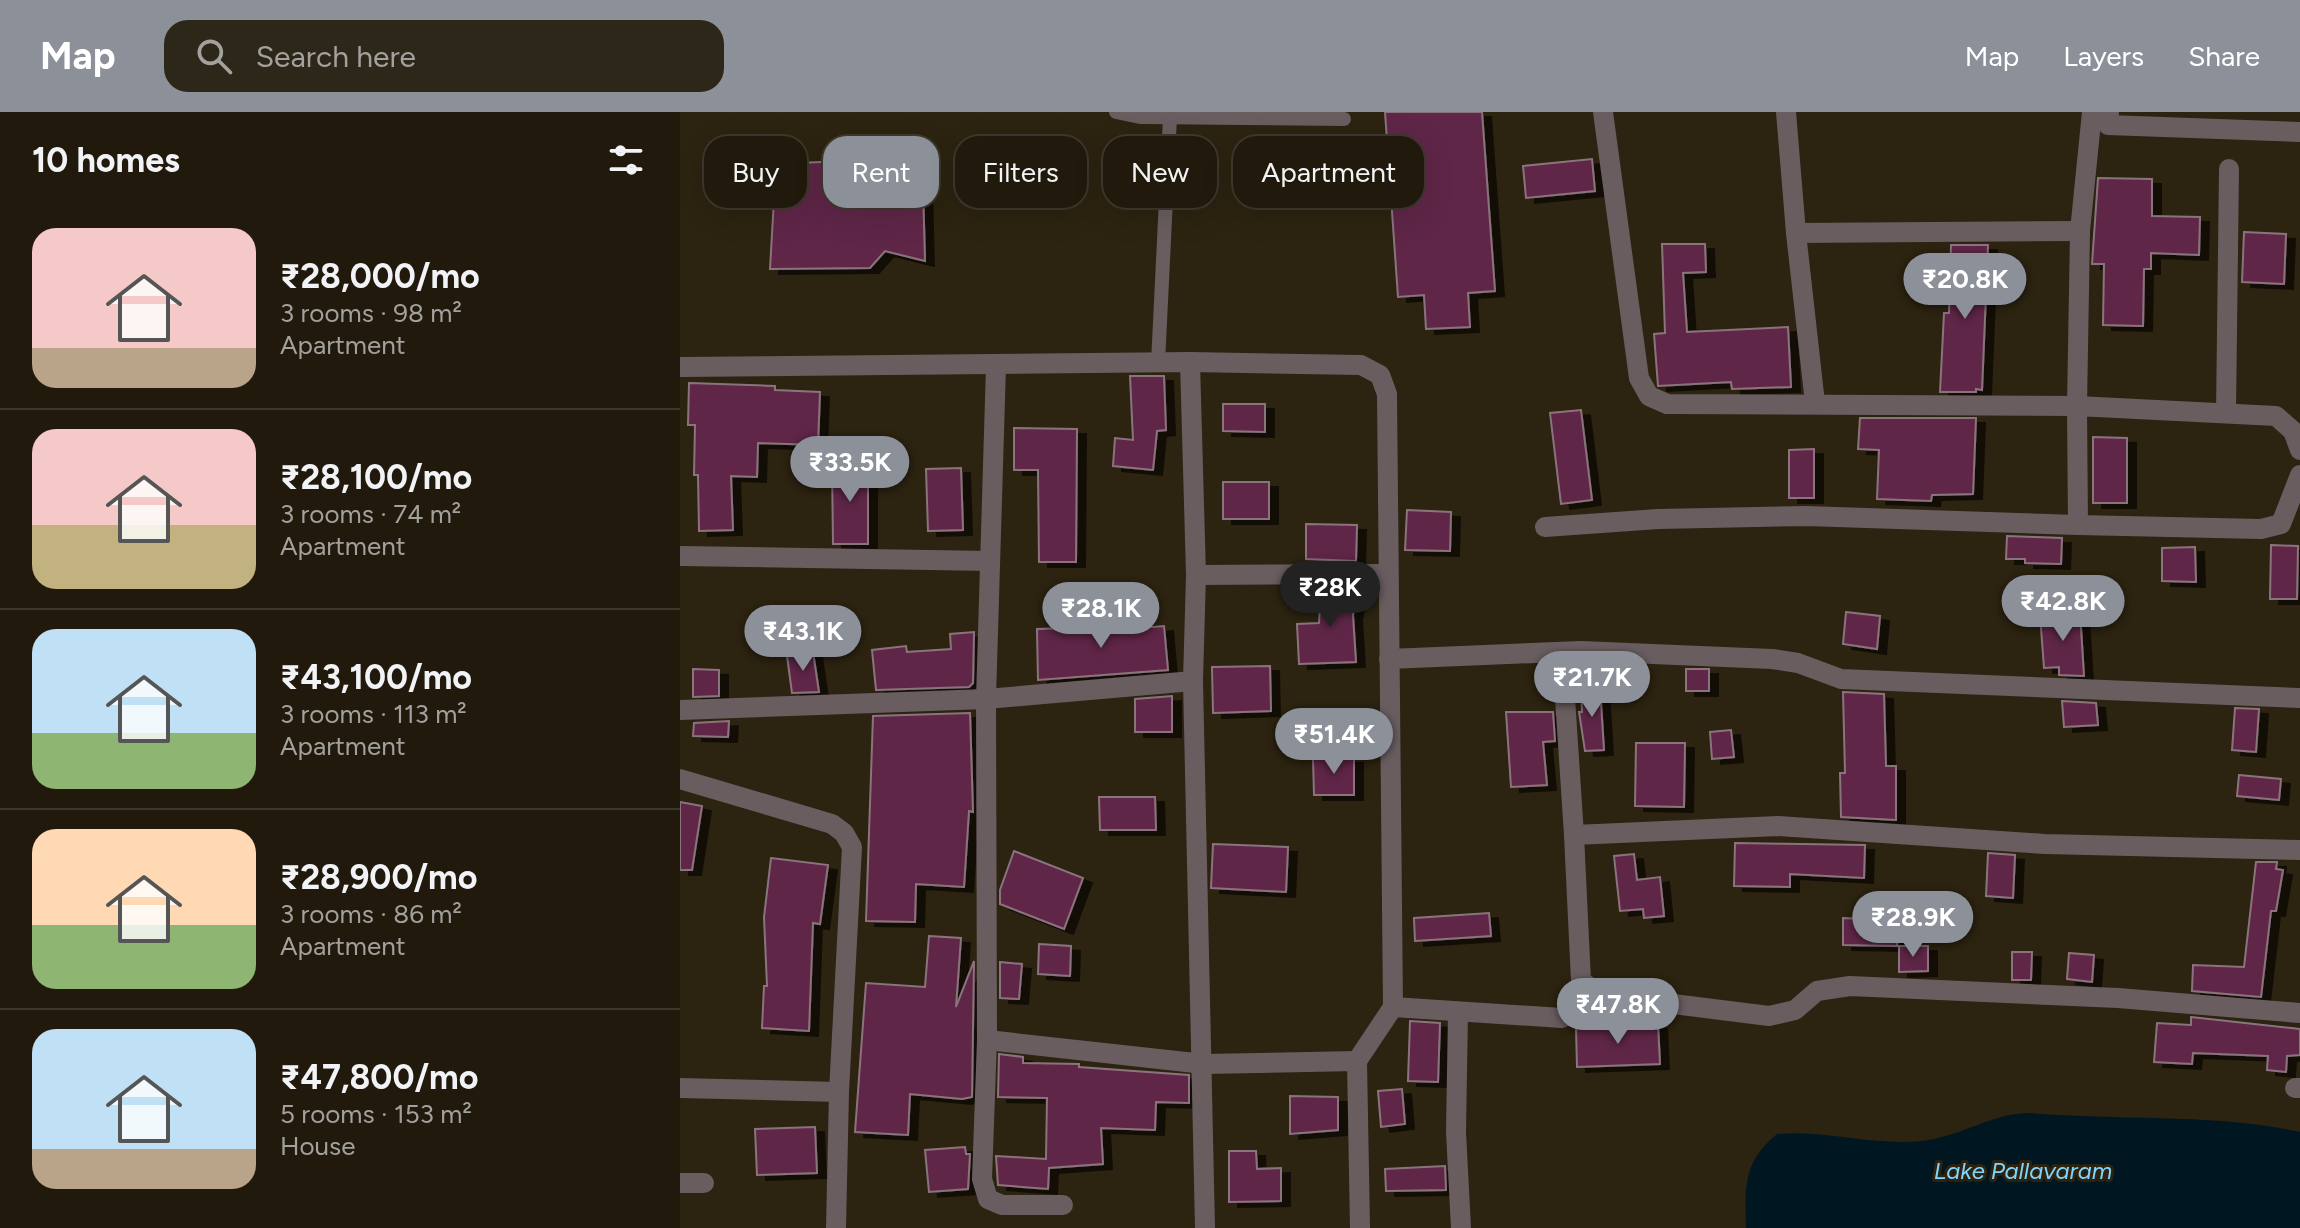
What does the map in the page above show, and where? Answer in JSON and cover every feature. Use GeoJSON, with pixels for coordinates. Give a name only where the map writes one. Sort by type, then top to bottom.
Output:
{"type":"FeatureCollection","features":[{"type":"Feature","properties":{"kind":"street"},"geometry":{"type":"LineString","coordinates":[[1603,112],[1639,378],[1649,396],[1667,404],[2077,406],[2276,416],[2293,431],[2300,450]]}},
{"type":"Feature","properties":{"kind":"street"},"geometry":{"type":"LineString","coordinates":[[1786,112],[1815,403]]}},
{"type":"Feature","properties":{"kind":"street"},"geometry":{"type":"LineString","coordinates":[[2078,525],[2080,231],[2092,112]]}},
{"type":"Feature","properties":{"kind":"street"},"geometry":{"type":"LineString","coordinates":[[2109,112],[2108,125],[2300,132]]}},
{"type":"Feature","properties":{"kind":"street"},"geometry":{"type":"LineString","coordinates":[[2226,413],[2229,169]]}},
{"type":"Feature","properties":{"kind":"street"},"geometry":{"type":"LineString","coordinates":[[1796,233],[2080,231]]}},
{"type":"Feature","properties":{"kind":"street"},"geometry":{"type":"LineString","coordinates":[[1190,362],[1196,575],[1193,681],[1204,1064],[1205,1228]]}},
{"type":"Feature","properties":{"kind":"street"},"geometry":{"type":"LineString","coordinates":[[680,367],[1190,362],[1361,365],[1380,375],[1387,394],[1393,1007],[1357,1061],[1360,1228]]}},
{"type":"Feature","properties":{"kind":"street"},"geometry":{"type":"LineString","coordinates":[[996,366],[986,699],[987,1040],[982,1179],[988,1199],[1002,1205],[1063,1205]]}},
{"type":"Feature","properties":{"kind":"street"},"geometry":{"type":"LineString","coordinates":[[1545,527],[1658,519],[1806,516],[2261,529],[2281,524],[2300,475]]}},
{"type":"Feature","properties":{"kind":"street"},"geometry":{"type":"LineString","coordinates":[[680,556],[990,561]]}},
{"type":"Feature","properties":{"kind":"street"},"geometry":{"type":"LineString","coordinates":[[1196,575],[1388,574]]}},
{"type":"Feature","properties":{"kind":"street"},"geometry":{"type":"LineString","coordinates":[[1389,659],[1562,652],[1772,659],[1798,663],[1841,679],[2300,698]]}},
{"type":"Feature","properties":{"kind":"street"},"geometry":{"type":"LineString","coordinates":[[1562,652],[1581,981],[1601,995],[1769,1016],[1795,1010],[1817,991],[1850,986],[2118,998],[2300,1013]]}},
{"type":"Feature","properties":{"kind":"street"},"geometry":{"type":"LineString","coordinates":[[680,710],[986,699],[1193,681]]}},
{"type":"Feature","properties":{"kind":"street"},"geometry":{"type":"LineString","coordinates":[[680,779],[832,824],[844,833],[852,847],[839,1092],[836,1228]]}},
{"type":"Feature","properties":{"kind":"street"},"geometry":{"type":"LineString","coordinates":[[1574,835],[1778,826],[2045,844],[2300,850]]}},
{"type":"Feature","properties":{"kind":"street"},"geometry":{"type":"LineString","coordinates":[[1393,1007],[1562,1018]]}},
{"type":"Feature","properties":{"kind":"street"},"geometry":{"type":"LineString","coordinates":[[1458,1012],[1456,1132],[1461,1228]]}},
{"type":"Feature","properties":{"kind":"street"},"geometry":{"type":"LineString","coordinates":[[987,1040],[1204,1064],[1357,1061]]}},
{"type":"Feature","properties":{"kind":"street"},"geometry":{"type":"LineString","coordinates":[[680,1088],[839,1092]]}},
{"type":"Feature","properties":{"kind":"street"},"geometry":{"type":"LineString","coordinates":[[680,1183],[704,1183]]}},
{"type":"Feature","properties":{"kind":"lane"},"geometry":{"type":"LineString","coordinates":[[1116,112],[1170,117],[1344,119]]}},
{"type":"Feature","properties":{"kind":"lane"},"geometry":{"type":"LineString","coordinates":[[1158,363],[1170,117]]}},
{"type":"Feature","properties":{"kind":"water","name":"Lake Pallavaram"},"geometry":{"type":"Polygon","coordinates":[[[2028,1113],[2232,1122],[2300,1132],[2300,1228],[1746,1228],[1748,1176],[1758,1155],[1777,1134],[1921,1141],[2001,1117],[2028,1113]]]}},
{"type":"Feature","properties":{"kind":"building"},"geometry":{"type":"Polygon","coordinates":[[[1385,112],[1482,112],[1495,291],[1468,293],[1470,327],[1426,329],[1424,295],[1398,297],[1392,208],[1424,208],[1424,136],[1387,136],[1385,112]]]}},
{"type":"Feature","properties":{"kind":"building"},"geometry":{"type":"Polygon","coordinates":[[[1592,159],[1595,191],[1526,198],[1523,166],[1592,159]]]}},
{"type":"Feature","properties":{"kind":"building"},"geometry":{"type":"Polygon","coordinates":[[[823,162],[823,208],[924,208],[925,261],[885,251],[870,268],[770,269],[773,208],[807,208],[807,163],[823,162]]]}},
{"type":"Feature","properties":{"kind":"building"},"geometry":{"type":"Polygon","coordinates":[[[2098,178],[2152,179],[2152,216],[2200,217],[2199,255],[2151,253],[2151,269],[2144,269],[2143,326],[2103,325],[2104,264],[2092,264],[2098,178]]]}},
{"type":"Feature","properties":{"kind":"building"},"geometry":{"type":"Polygon","coordinates":[[[2244,232],[2286,234],[2284,284],[2242,282],[2244,232]]]}},
{"type":"Feature","properties":{"kind":"building"},"geometry":{"type":"Polygon","coordinates":[[[1662,244],[1705,244],[1706,272],[1683,273],[1687,332],[1788,327],[1791,387],[1732,389],[1731,382],[1658,386],[1654,334],[1665,333],[1662,244]]]}},
{"type":"Feature","properties":{"kind":"building"},"geometry":{"type":"Polygon","coordinates":[[[1951,245],[1988,245],[1982,390],[1976,389],[1976,392],[1940,392],[1944,313],[1949,313],[1951,245]]]}},
{"type":"Feature","properties":{"kind":"building"},"geometry":{"type":"Polygon","coordinates":[[[1130,376],[1164,376],[1166,430],[1157,431],[1153,470],[1113,466],[1115,438],[1133,440],[1130,376]]]}},
{"type":"Feature","properties":{"kind":"building"},"geometry":{"type":"Polygon","coordinates":[[[689,383],[775,386],[775,390],[820,392],[818,445],[758,443],[757,477],[731,476],[733,530],[699,531],[698,475],[694,475],[695,425],[688,425],[689,383]]]}},
{"type":"Feature","properties":{"kind":"building"},"geometry":{"type":"Polygon","coordinates":[[[1223,404],[1265,404],[1265,432],[1223,431],[1223,404]]]}},
{"type":"Feature","properties":{"kind":"building"},"geometry":{"type":"Polygon","coordinates":[[[1581,410],[1592,500],[1561,504],[1550,413],[1581,410]]]}},
{"type":"Feature","properties":{"kind":"building"},"geometry":{"type":"Polygon","coordinates":[[[1860,418],[1976,418],[1973,494],[1932,495],[1931,501],[1877,499],[1879,450],[1858,449],[1860,418]]]}},
{"type":"Feature","properties":{"kind":"building"},"geometry":{"type":"Polygon","coordinates":[[[1014,428],[1077,429],[1076,562],[1039,562],[1038,470],[1014,470],[1014,428]]]}},
{"type":"Feature","properties":{"kind":"building"},"geometry":{"type":"Polygon","coordinates":[[[2093,437],[2127,438],[2127,503],[2093,503],[2093,437]]]}},
{"type":"Feature","properties":{"kind":"building"},"geometry":{"type":"Polygon","coordinates":[[[1814,449],[1814,498],[1789,498],[1789,450],[1814,449]]]}},
{"type":"Feature","properties":{"kind":"building"},"geometry":{"type":"Polygon","coordinates":[[[832,465],[868,465],[868,544],[833,544],[832,465]]]}},
{"type":"Feature","properties":{"kind":"building"},"geometry":{"type":"Polygon","coordinates":[[[961,468],[963,530],[928,531],[926,469],[961,468]]]}},
{"type":"Feature","properties":{"kind":"building"},"geometry":{"type":"Polygon","coordinates":[[[1223,482],[1269,482],[1269,519],[1223,519],[1223,482]]]}},
{"type":"Feature","properties":{"kind":"building"},"geometry":{"type":"Polygon","coordinates":[[[1407,510],[1451,512],[1450,551],[1405,550],[1407,510]]]}},
{"type":"Feature","properties":{"kind":"building"},"geometry":{"type":"Polygon","coordinates":[[[1306,524],[1357,525],[1356,561],[1306,559],[1306,524]]]}},
{"type":"Feature","properties":{"kind":"building"},"geometry":{"type":"Polygon","coordinates":[[[2007,536],[2062,538],[2061,564],[2006,559],[2007,536]]]}},
{"type":"Feature","properties":{"kind":"building"},"geometry":{"type":"Polygon","coordinates":[[[2271,545],[2298,546],[2297,599],[2270,599],[2271,545]]]}},
{"type":"Feature","properties":{"kind":"building"},"geometry":{"type":"Polygon","coordinates":[[[2195,547],[2196,582],[2162,581],[2162,548],[2195,547]]]}},
{"type":"Feature","properties":{"kind":"building"},"geometry":{"type":"Polygon","coordinates":[[[1321,587],[1358,587],[1353,615],[1356,662],[1299,664],[1297,624],[1319,623],[1321,587]]]}},
{"type":"Feature","properties":{"kind":"building"},"geometry":{"type":"Polygon","coordinates":[[[1846,612],[1880,616],[1877,649],[1843,644],[1846,612]]]}},
{"type":"Feature","properties":{"kind":"building"},"geometry":{"type":"Polygon","coordinates":[[[2080,612],[2084,676],[2059,675],[2059,667],[2044,668],[2040,615],[2080,612]]]}},
{"type":"Feature","properties":{"kind":"building"},"geometry":{"type":"Polygon","coordinates":[[[1103,618],[1129,618],[1129,629],[1164,626],[1168,670],[1038,680],[1037,629],[1103,627],[1103,618]]]}},
{"type":"Feature","properties":{"kind":"building"},"geometry":{"type":"Polygon","coordinates":[[[974,632],[973,683],[969,687],[876,690],[872,650],[906,646],[907,652],[951,649],[950,634],[974,632]]]}},
{"type":"Feature","properties":{"kind":"building"},"geometry":{"type":"Polygon","coordinates":[[[813,652],[819,692],[792,693],[787,656],[813,652]]]}},
{"type":"Feature","properties":{"kind":"building"},"geometry":{"type":"Polygon","coordinates":[[[1270,666],[1271,711],[1213,713],[1212,667],[1270,666]]]}},
{"type":"Feature","properties":{"kind":"building"},"geometry":{"type":"Polygon","coordinates":[[[693,669],[719,670],[719,696],[693,697],[693,669]]]}},
{"type":"Feature","properties":{"kind":"building"},"geometry":{"type":"Polygon","coordinates":[[[1686,669],[1709,669],[1709,691],[1686,691],[1686,669]]]}},
{"type":"Feature","properties":{"kind":"building"},"geometry":{"type":"Polygon","coordinates":[[[1600,687],[1604,750],[1585,751],[1579,712],[1582,712],[1581,688],[1600,687]]]}},
{"type":"Feature","properties":{"kind":"building"},"geometry":{"type":"Polygon","coordinates":[[[1843,692],[1884,694],[1886,766],[1896,766],[1896,820],[1841,817],[1840,773],[1845,773],[1843,692]]]}},
{"type":"Feature","properties":{"kind":"building"},"geometry":{"type":"Polygon","coordinates":[[[1172,696],[1172,732],[1135,732],[1135,699],[1172,696]]]}},
{"type":"Feature","properties":{"kind":"building"},"geometry":{"type":"Polygon","coordinates":[[[2062,701],[2096,703],[2098,725],[2064,727],[2062,701]]]}},
{"type":"Feature","properties":{"kind":"building"},"geometry":{"type":"Polygon","coordinates":[[[2235,708],[2259,709],[2256,752],[2232,750],[2235,708]]]}},
{"type":"Feature","properties":{"kind":"building"},"geometry":{"type":"Polygon","coordinates":[[[1506,712],[1553,712],[1555,741],[1543,742],[1547,785],[1511,787],[1506,712]]]}},
{"type":"Feature","properties":{"kind":"building"},"geometry":{"type":"Polygon","coordinates":[[[970,713],[973,812],[969,811],[964,887],[916,884],[915,922],[866,921],[873,716],[970,713]]]}},
{"type":"Feature","properties":{"kind":"building"},"geometry":{"type":"Polygon","coordinates":[[[729,721],[728,737],[693,736],[694,723],[729,721]]]}},
{"type":"Feature","properties":{"kind":"building"},"geometry":{"type":"Polygon","coordinates":[[[1731,730],[1734,757],[1712,759],[1710,732],[1731,730]]]}},
{"type":"Feature","properties":{"kind":"building"},"geometry":{"type":"Polygon","coordinates":[[[1636,743],[1685,743],[1684,807],[1635,806],[1636,743]]]}},
{"type":"Feature","properties":{"kind":"building"},"geometry":{"type":"Polygon","coordinates":[[[1313,758],[1354,758],[1354,795],[1314,795],[1313,758]]]}},
{"type":"Feature","properties":{"kind":"building"},"geometry":{"type":"Polygon","coordinates":[[[2239,775],[2281,779],[2279,800],[2237,796],[2239,775]]]}},
{"type":"Feature","properties":{"kind":"building"},"geometry":{"type":"Polygon","coordinates":[[[1099,797],[1155,797],[1156,830],[1100,830],[1099,797]]]}},
{"type":"Feature","properties":{"kind":"building"},"geometry":{"type":"Polygon","coordinates":[[[680,802],[702,806],[692,870],[680,870],[680,802]]]}},
{"type":"Feature","properties":{"kind":"building"},"geometry":{"type":"Polygon","coordinates":[[[1735,843],[1865,845],[1864,878],[1790,874],[1790,887],[1734,886],[1735,843]]]}},
{"type":"Feature","properties":{"kind":"building"},"geometry":{"type":"Polygon","coordinates":[[[1213,844],[1288,847],[1286,892],[1211,888],[1213,844]]]}},
{"type":"Feature","properties":{"kind":"building"},"geometry":{"type":"Polygon","coordinates":[[[1014,851],[1083,878],[1064,929],[1000,904],[1000,890],[1014,851]]]}},
{"type":"Feature","properties":{"kind":"building"},"geometry":{"type":"Polygon","coordinates":[[[1988,853],[2015,855],[2013,898],[1986,896],[1988,853]]]}},
{"type":"Feature","properties":{"kind":"building"},"geometry":{"type":"Polygon","coordinates":[[[1634,854],[1637,880],[1660,877],[1664,916],[1644,918],[1643,909],[1620,911],[1614,856],[1634,854]]]}},
{"type":"Feature","properties":{"kind":"building"},"geometry":{"type":"Polygon","coordinates":[[[771,858],[828,865],[820,924],[813,923],[809,1031],[762,1028],[764,986],[767,986],[764,917],[771,858]]]}},
{"type":"Feature","properties":{"kind":"building"},"geometry":{"type":"Polygon","coordinates":[[[2256,862],[2277,862],[2276,869],[2283,870],[2276,911],[2271,911],[2261,997],[2192,991],[2193,965],[2244,967],[2256,862]]]}},
{"type":"Feature","properties":{"kind":"building"},"geometry":{"type":"Polygon","coordinates":[[[1489,913],[1491,936],[1415,941],[1414,918],[1489,913]]]}},
{"type":"Feature","properties":{"kind":"building"},"geometry":{"type":"Polygon","coordinates":[[[1843,918],[1898,921],[1897,946],[1843,945],[1843,918]]]}},
{"type":"Feature","properties":{"kind":"building"},"geometry":{"type":"Polygon","coordinates":[[[929,936],[961,938],[956,1007],[974,961],[972,1097],[962,1099],[910,1094],[908,1135],[855,1132],[866,983],[925,987],[929,936]]]}},
{"type":"Feature","properties":{"kind":"building"},"geometry":{"type":"Polygon","coordinates":[[[1039,944],[1071,946],[1070,976],[1038,974],[1039,944]]]}},
{"type":"Feature","properties":{"kind":"building"},"geometry":{"type":"Polygon","coordinates":[[[1899,946],[1928,946],[1928,971],[1899,972],[1899,946]]]}},
{"type":"Feature","properties":{"kind":"building"},"geometry":{"type":"Polygon","coordinates":[[[2012,952],[2032,952],[2031,980],[2012,980],[2012,952]]]}},
{"type":"Feature","properties":{"kind":"building"},"geometry":{"type":"Polygon","coordinates":[[[2069,953],[2094,955],[2092,982],[2067,979],[2069,953]]]}},
{"type":"Feature","properties":{"kind":"building"},"geometry":{"type":"Polygon","coordinates":[[[1000,962],[1022,964],[1019,999],[1000,998],[1000,962]]]}},
{"type":"Feature","properties":{"kind":"building"},"geometry":{"type":"Polygon","coordinates":[[[2191,1017],[2300,1029],[2300,1055],[2287,1056],[2286,1072],[2267,1070],[2268,1056],[2193,1053],[2192,1064],[2154,1062],[2157,1023],[2191,1025],[2191,1017]]]}},
{"type":"Feature","properties":{"kind":"building"},"geometry":{"type":"Polygon","coordinates":[[[1410,1021],[1440,1023],[1438,1082],[1408,1081],[1410,1021]]]}},
{"type":"Feature","properties":{"kind":"building"},"geometry":{"type":"Polygon","coordinates":[[[1658,1024],[1660,1064],[1577,1067],[1576,1027],[1658,1024]]]}},
{"type":"Feature","properties":{"kind":"building"},"geometry":{"type":"Polygon","coordinates":[[[999,1054],[1023,1057],[1023,1063],[1079,1064],[1079,1067],[1189,1075],[1189,1103],[1156,1102],[1155,1130],[1101,1128],[1103,1164],[1049,1168],[1048,1189],[998,1185],[996,1156],[1046,1159],[1047,1098],[998,1097],[999,1054]]]}},
{"type":"Feature","properties":{"kind":"building"},"geometry":{"type":"Polygon","coordinates":[[[1402,1089],[1405,1124],[1381,1127],[1378,1091],[1402,1089]]]}},
{"type":"Feature","properties":{"kind":"building"},"geometry":{"type":"Polygon","coordinates":[[[1290,1096],[1338,1097],[1338,1130],[1290,1134],[1290,1096]]]}},
{"type":"Feature","properties":{"kind":"building"},"geometry":{"type":"Polygon","coordinates":[[[815,1127],[817,1173],[757,1175],[755,1129],[815,1127]]]}},
{"type":"Feature","properties":{"kind":"building"},"geometry":{"type":"Polygon","coordinates":[[[965,1147],[966,1154],[970,1154],[968,1189],[929,1192],[925,1150],[965,1147]]]}},
{"type":"Feature","properties":{"kind":"building"},"geometry":{"type":"Polygon","coordinates":[[[1229,1151],[1256,1151],[1257,1169],[1281,1168],[1281,1201],[1229,1202],[1229,1151]]]}},
{"type":"Feature","properties":{"kind":"building"},"geometry":{"type":"Polygon","coordinates":[[[1445,1166],[1446,1190],[1386,1191],[1385,1169],[1445,1166]]]}}]}
